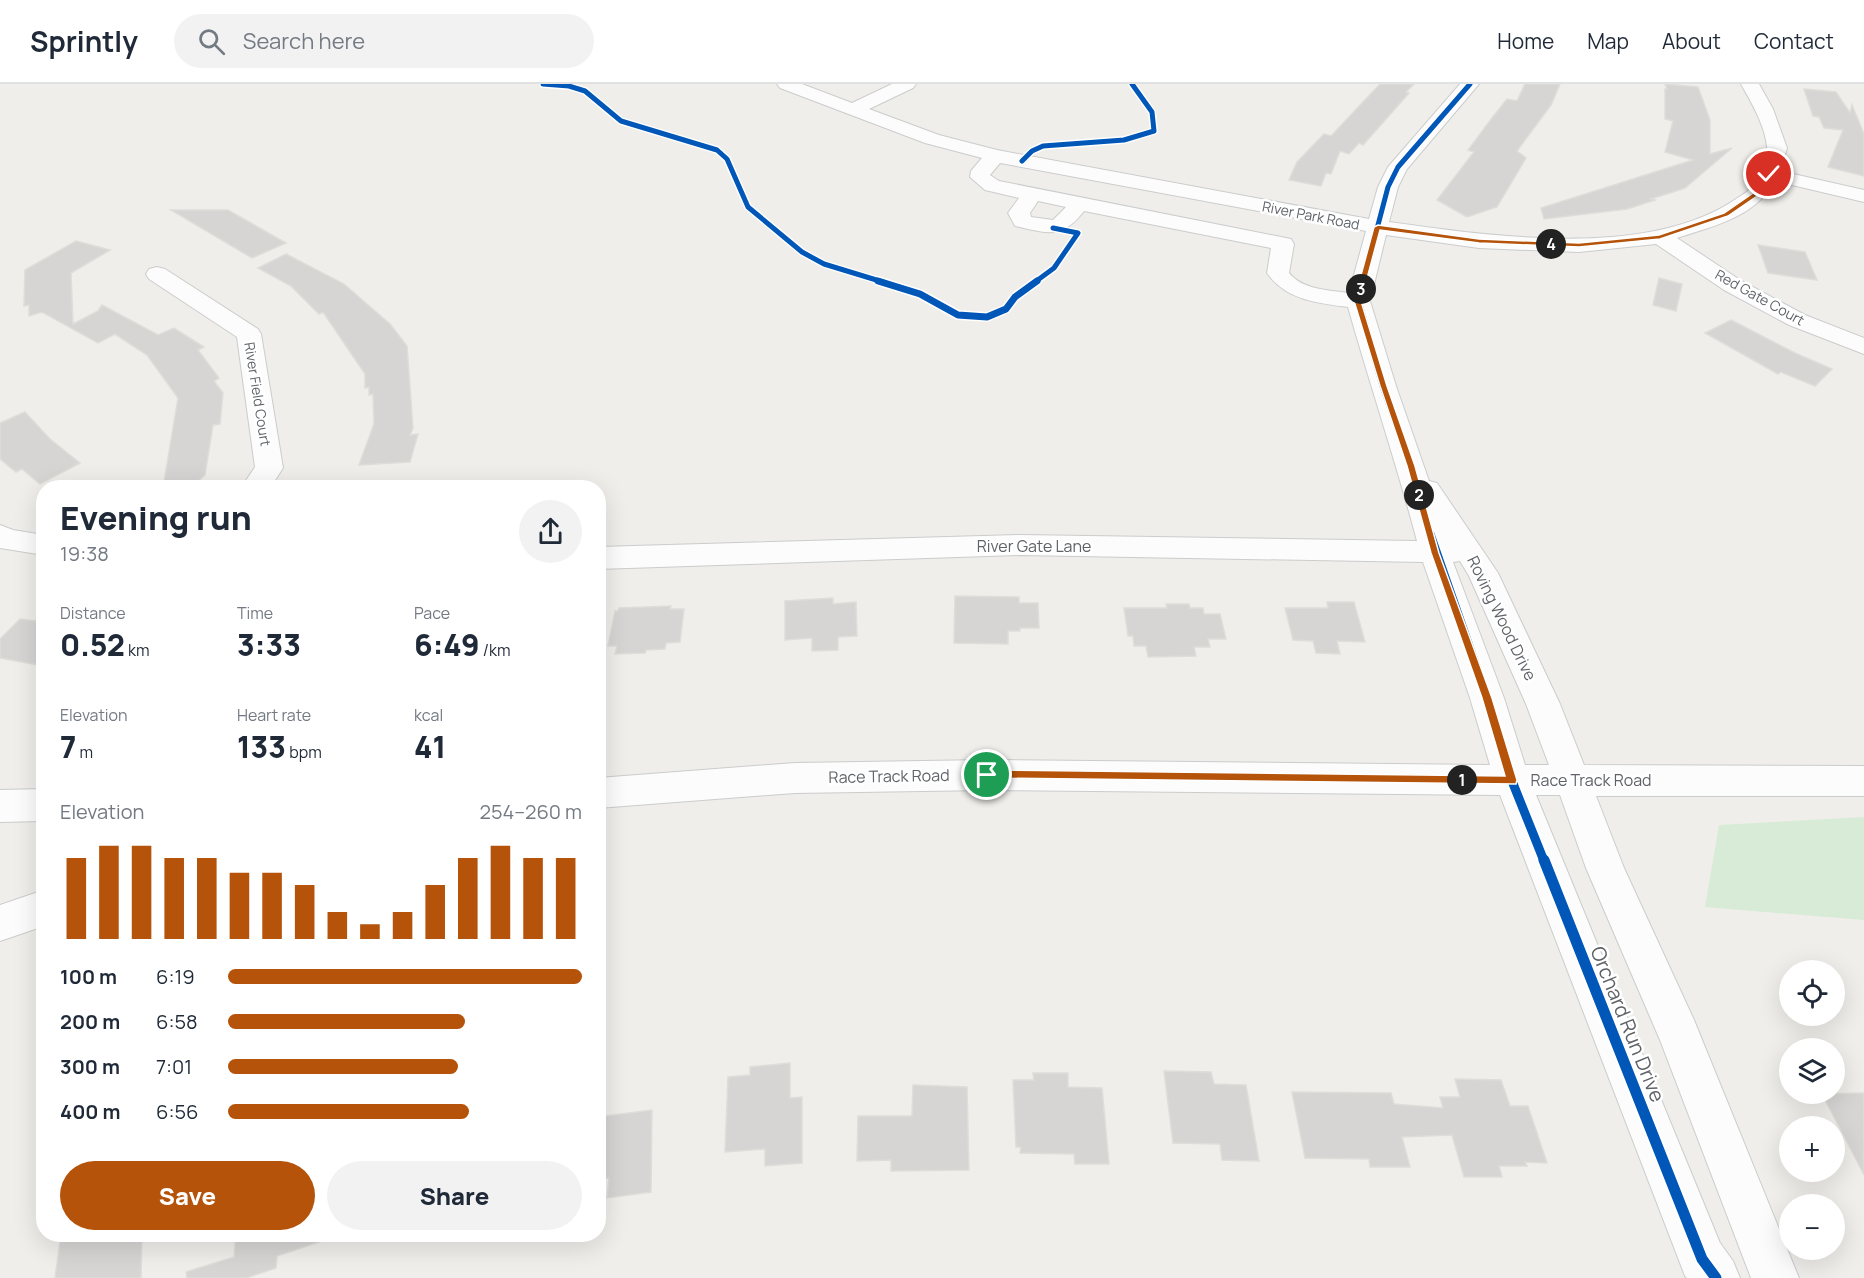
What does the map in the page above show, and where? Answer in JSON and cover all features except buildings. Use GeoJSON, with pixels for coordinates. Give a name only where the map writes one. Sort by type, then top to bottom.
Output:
{"type":"FeatureCollection","features":[{"type":"Feature","properties":{"kind":"street","name":"River Park Road"},"geometry":{"type":"LineString","coordinates":[[786,84],[932,140],[996,156],[1378,227],[1479,241],[1579,245],[1660,237],[1726,215],[1758,193],[1769,174],[1777,148],[1764,109],[1750,84]]}},
{"type":"Feature","properties":{"kind":"street"},"geometry":{"type":"LineString","coordinates":[[853,109],[907,84]]}},
{"type":"Feature","properties":{"kind":"street"},"geometry":{"type":"LineString","coordinates":[[996,156],[981,171],[980,177],[983,182],[1007,191],[1031,196],[1283,244],[1278,273],[1285,282],[1314,294],[1358,301],[1388,187],[1398,167],[1470,84]]}},
{"type":"Feature","properties":{"kind":"street"},"geometry":{"type":"LineString","coordinates":[[1769,174],[1864,196]]}},
{"type":"Feature","properties":{"kind":"street","name":"Red Gate Court"},"geometry":{"type":"LineString","coordinates":[[1660,237],[1751,295],[1797,320],[1864,347]]}},
{"type":"Feature","properties":{"kind":"street","name":"River Field Court"},"geometry":{"type":"LineString","coordinates":[[157,274],[249,334],[269,468],[261,480]]}},
{"type":"Feature","properties":{"kind":"street","name":"Roving Wood Drive"},"geometry":{"type":"LineString","coordinates":[[1358,301],[1383,386],[1411,466],[1435,553],[1487,698],[1512,780]]}},
{"type":"Feature","properties":{"kind":"street","name":"Roving Wood Drive"},"geometry":{"type":"LineString","coordinates":[[1411,466],[1483,573],[1543,704],[1574,780]]}},
{"type":"Feature","properties":{"kind":"street"},"geometry":{"type":"LineString","coordinates":[[0,535],[4,538],[36,544]]}},
{"type":"Feature","properties":{"kind":"street","name":"River Gate Lane"},"geometry":{"type":"LineString","coordinates":[[606,558],[1020,545],[1469,552]]}},
{"type":"Feature","properties":{"kind":"street","name":"Race Track Road"},"geometry":{"type":"LineString","coordinates":[[606,792],[795,778],[919,776],[1864,781]]}},
{"type":"Feature","properties":{"kind":"street","name":"Orchard Run Drive"},"geometry":{"type":"LineString","coordinates":[[1512,780],[1702,1259],[1716,1278]]}},
{"type":"Feature","properties":{"kind":"street"},"geometry":{"type":"LineString","coordinates":[[1574,780],[1605,868],[1679,1035],[1775,1278]]}},
{"type":"Feature","properties":{"kind":"street"},"geometry":{"type":"LineString","coordinates":[[0,806],[36,805]]}},
{"type":"Feature","properties":{"kind":"street"},"geometry":{"type":"LineString","coordinates":[[0,923],[36,911]]}},
{"type":"Feature","properties":{"kind":"green space"},"geometry":{"type":"Polygon","coordinates":[[[1864,817],[1864,920],[1705,907],[1719,825],[1864,817]]]}},
{"type":"Feature","properties":{"kind":"cycle path"},"geometry":{"type":"LineString","coordinates":[[543,84],[569,86],[585,91],[621,121],[717,150],[727,159],[748,207],[802,252],[824,264],[920,294],[958,315],[987,317],[1006,309],[1015,297],[1054,268],[1078,233],[1053,228]]}},
{"type":"Feature","properties":{"kind":"cycle path"},"geometry":{"type":"LineString","coordinates":[[1022,161],[1032,151],[1056,143],[1124,140],[1154,131],[1152,112],[1145,99],[1132,84]]}},
{"type":"Feature","properties":{"kind":"cycle path"},"geometry":{"type":"LineString","coordinates":[[1470,84],[1398,167],[1388,187],[1358,301],[1383,386],[1411,466],[1435,553],[1487,698],[1512,781],[1665,1161],[1702,1259],[1716,1278]]}},
{"type":"Feature","properties":{"kind":"route"},"geometry":{"type":"LineString","coordinates":[[987,775],[1512,780],[1487,698],[1435,553],[1411,466],[1383,386],[1358,301],[1378,227],[1479,241],[1579,245],[1660,237],[1726,215],[1758,193],[1769,174]]}}]}
